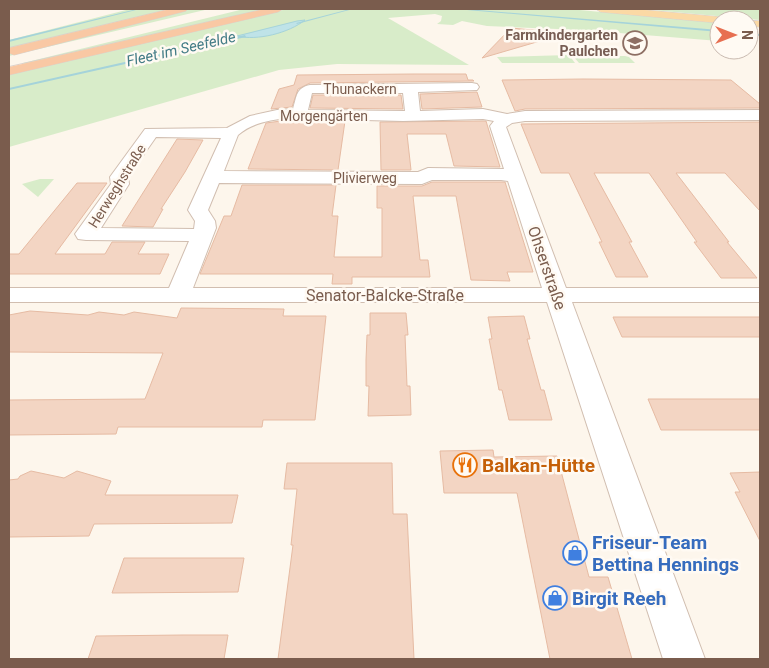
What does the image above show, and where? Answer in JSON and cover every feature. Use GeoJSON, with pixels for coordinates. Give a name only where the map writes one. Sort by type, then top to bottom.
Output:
{"type":"FeatureCollection","features":[{"type":"Feature","properties":{"kind":"highway"},"geometry":{"type":"LineString","coordinates":[[9,64],[237,9]]}},
{"type":"Feature","properties":{"kind":"highway"},"geometry":{"type":"LineString","coordinates":[[9,71],[278,9]]}},
{"type":"Feature","properties":{"kind":"highway"},"geometry":{"type":"LineString","coordinates":[[9,53],[187,12]]}},
{"type":"Feature","properties":{"kind":"highway"},"geometry":{"type":"LineString","coordinates":[[9,58],[187,12]]}},
{"type":"Feature","properties":{"kind":"main road"},"geometry":{"type":"LineString","coordinates":[[602,9],[709,19]]}},
{"type":"Feature","properties":{"kind":"street","name":"Thunackern"},"geometry":{"type":"LineString","coordinates":[[300,114],[305,91],[310,89],[472,87]]}},
{"type":"Feature","properties":{"kind":"street","name":"Thunackern"},"geometry":{"type":"LineString","coordinates":[[410,89],[413,114]]}},
{"type":"Feature","properties":{"kind":"street","name":"Morgengärten"},"geometry":{"type":"LineString","coordinates":[[231,133],[237,127],[277,114],[403,116],[413,114],[483,114],[507,119]]}},
{"type":"Feature","properties":{"kind":"street"},"geometry":{"type":"LineString","coordinates":[[507,119],[538,116],[760,115]]}},
{"type":"Feature","properties":{"kind":"street","name":"Ohserstraße"},"geometry":{"type":"LineString","coordinates":[[507,119],[498,126],[684,659]]}},
{"type":"Feature","properties":{"kind":"street","name":"Herweghstraße"},"geometry":{"type":"LineString","coordinates":[[202,235],[86,234],[120,184],[119,177],[151,132],[231,133]]}},
{"type":"Feature","properties":{"kind":"street"},"geometry":{"type":"LineString","coordinates":[[178,295],[202,235],[205,221],[198,210],[231,133]]}},
{"type":"Feature","properties":{"kind":"street","name":"Plivierweg"},"geometry":{"type":"LineString","coordinates":[[212,177],[422,178],[428,174],[501,174],[517,178]]}},
{"type":"Feature","properties":{"kind":"street","name":"Senator-Balcke-Straße"},"geometry":{"type":"LineString","coordinates":[[9,295],[760,295]]}},
{"type":"Feature","properties":{"kind":"green space"},"geometry":{"type":"Polygon","coordinates":[[[130,9],[170,9],[9,49],[9,40],[130,9]]]}},
{"type":"Feature","properties":{"kind":"green space"},"geometry":{"type":"Polygon","coordinates":[[[188,9],[209,9],[9,56],[9,54],[188,9]]]}},
{"type":"Feature","properties":{"kind":"green space"},"geometry":{"type":"Polygon","coordinates":[[[244,9],[268,9],[26,65],[23,63],[244,9]]]}},
{"type":"Feature","properties":{"kind":"green space"},"geometry":{"type":"Polygon","coordinates":[[[287,9],[569,9],[709,22],[709,40],[582,30],[487,26],[462,21],[453,25],[437,24],[441,21],[442,16],[435,14],[388,18],[469,65],[337,64],[279,70],[9,147],[9,74],[287,9]]]}},
{"type":"Feature","properties":{"kind":"green space"},"geometry":{"type":"Polygon","coordinates":[[[642,9],[760,9],[760,20],[759,10],[709,10],[709,15],[642,9]]]}},
{"type":"Feature","properties":{"kind":"green space"},"geometry":{"type":"Polygon","coordinates":[[[569,55],[575,63],[502,63],[497,57],[569,55]]]}},
{"type":"Feature","properties":{"kind":"green space"},"geometry":{"type":"Polygon","coordinates":[[[573,56],[625,56],[635,63],[579,63],[573,56]]]}},
{"type":"Feature","properties":{"kind":"green space"},"geometry":{"type":"Polygon","coordinates":[[[40,179],[54,179],[38,197],[22,184],[40,179]]]}},
{"type":"Feature","properties":{"kind":"water"},"geometry":{"type":"Polygon","coordinates":[[[305,20],[290,29],[272,35],[263,37],[237,36],[297,21],[305,20]]]}},
{"type":"Feature","properties":{"kind":"building"},"geometry":{"type":"Polygon","coordinates":[[[511,28],[564,33],[564,34],[482,58],[511,28]]]}},
{"type":"Feature","properties":{"kind":"building"},"geometry":{"type":"Polygon","coordinates":[[[466,74],[468,80],[474,81],[310,83],[298,89],[292,107],[271,109],[279,89],[294,85],[297,75],[466,74]]]}},
{"type":"Feature","properties":{"kind":"building"},"geometry":{"type":"Polygon","coordinates":[[[502,80],[731,80],[760,104],[760,108],[525,109],[515,111],[502,80]]]}},
{"type":"Feature","properties":{"kind":"building"},"geometry":{"type":"Polygon","coordinates":[[[477,92],[482,107],[422,109],[420,94],[477,92]]]}},
{"type":"Feature","properties":{"kind":"building"},"geometry":{"type":"Polygon","coordinates":[[[313,95],[401,95],[403,109],[310,108],[313,95]]]}},
{"type":"Feature","properties":{"kind":"building"},"geometry":{"type":"Polygon","coordinates":[[[288,120],[345,121],[338,170],[248,169],[266,123],[288,120]]]}},
{"type":"Feature","properties":{"kind":"building"},"geometry":{"type":"Polygon","coordinates":[[[486,121],[500,167],[454,166],[446,134],[407,134],[411,170],[381,170],[380,122],[486,121]]]}},
{"type":"Feature","properties":{"kind":"building"},"geometry":{"type":"Polygon","coordinates":[[[760,122],[760,211],[725,173],[676,173],[729,242],[727,242],[757,278],[721,278],[694,242],[697,242],[649,173],[594,173],[632,242],[629,242],[648,277],[616,277],[599,242],[602,242],[569,173],[541,173],[521,124],[760,122]]]}},
{"type":"Feature","properties":{"kind":"building"},"geometry":{"type":"Polygon","coordinates":[[[177,139],[203,140],[161,209],[163,209],[153,227],[122,226],[177,139]]]}},
{"type":"Feature","properties":{"kind":"building"},"geometry":{"type":"Polygon","coordinates":[[[432,182],[505,182],[533,272],[507,272],[510,281],[471,280],[456,196],[413,196],[420,260],[428,260],[430,277],[352,277],[352,284],[332,284],[333,274],[200,274],[224,216],[231,216],[242,185],[336,185],[332,216],[338,216],[334,257],[382,257],[382,208],[377,208],[377,186],[422,186],[432,182]]]}},
{"type":"Feature","properties":{"kind":"building"},"geometry":{"type":"Polygon","coordinates":[[[77,183],[107,183],[55,254],[105,254],[112,242],[145,242],[138,254],[169,254],[160,274],[9,274],[9,254],[19,254],[77,183]]]}},
{"type":"Feature","properties":{"kind":"building"},"geometry":{"type":"Polygon","coordinates":[[[181,308],[284,309],[283,316],[326,316],[315,420],[263,420],[262,427],[118,427],[116,434],[9,435],[9,400],[145,399],[163,353],[9,352],[9,315],[30,311],[88,315],[99,312],[124,315],[134,312],[177,318],[181,308]]]}},
{"type":"Feature","properties":{"kind":"building"},"geometry":{"type":"Polygon","coordinates":[[[370,313],[406,313],[408,335],[405,335],[407,386],[410,386],[411,415],[368,416],[369,386],[366,386],[366,360],[367,335],[370,335],[370,313]]]}},
{"type":"Feature","properties":{"kind":"building"},"geometry":{"type":"Polygon","coordinates":[[[524,316],[530,339],[527,339],[541,390],[544,390],[552,420],[509,420],[502,390],[499,390],[489,339],[492,339],[488,317],[524,316]]]}},
{"type":"Feature","properties":{"kind":"building"},"geometry":{"type":"Polygon","coordinates":[[[613,317],[760,317],[760,337],[622,337],[613,317]]]}},
{"type":"Feature","properties":{"kind":"building"},"geometry":{"type":"Polygon","coordinates":[[[648,399],[760,399],[760,430],[661,430],[648,399]]]}},
{"type":"Feature","properties":{"kind":"building"},"geometry":{"type":"Polygon","coordinates":[[[493,450],[494,457],[557,456],[589,577],[608,577],[632,659],[550,659],[517,493],[444,493],[440,451],[493,450]]]}},
{"type":"Feature","properties":{"kind":"building"},"geometry":{"type":"Polygon","coordinates":[[[287,463],[392,463],[393,514],[407,514],[414,659],[278,659],[293,545],[291,545],[297,489],[284,489],[287,463]]]}},
{"type":"Feature","properties":{"kind":"building"},"geometry":{"type":"Polygon","coordinates":[[[31,471],[64,478],[77,471],[111,481],[105,495],[238,495],[232,523],[94,524],[89,536],[9,537],[9,480],[18,479],[20,476],[31,471]]]}},
{"type":"Feature","properties":{"kind":"building"},"geometry":{"type":"Polygon","coordinates":[[[760,472],[760,541],[735,492],[740,492],[730,473],[760,472]]]}},
{"type":"Feature","properties":{"kind":"building"},"geometry":{"type":"Polygon","coordinates":[[[124,558],[244,558],[238,592],[112,593],[124,558]]]}},
{"type":"Feature","properties":{"kind":"building"},"geometry":{"type":"Polygon","coordinates":[[[228,635],[224,659],[88,659],[96,636],[228,635]]]}},
{"type":"Feature","properties":{"kind":"waterway"},"geometry":{"type":"LineString","coordinates":[[9,41],[139,9]]}},
{"type":"Feature","properties":{"kind":"waterway","name":"Fleet im Seefelde"},"geometry":{"type":"LineString","coordinates":[[297,23],[352,9]]}},
{"type":"Feature","properties":{"kind":"waterway","name":"Fleet im Seefelde"},"geometry":{"type":"LineString","coordinates":[[467,9],[709,30]]}},
{"type":"Feature","properties":{"kind":"waterway","name":"Fleet im Seefelde"},"geometry":{"type":"LineString","coordinates":[[9,89],[245,36]]}},
{"type":"Feature","properties":{"kind":"place","name":"Farmkindergarten Paulchen"},"geometry":{"type":"Point","coordinates":[635,43]}},
{"type":"Feature","properties":{"kind":"place","name":"Balkan-Hütte"},"geometry":{"type":"Point","coordinates":[465,465]}},
{"type":"Feature","properties":{"kind":"place","name":"Friseur-Team Bettina Hennings"},"geometry":{"type":"Point","coordinates":[575,553]}},
{"type":"Feature","properties":{"kind":"place","name":"Birgit Reeh"},"geometry":{"type":"Point","coordinates":[555,598]}}]}
